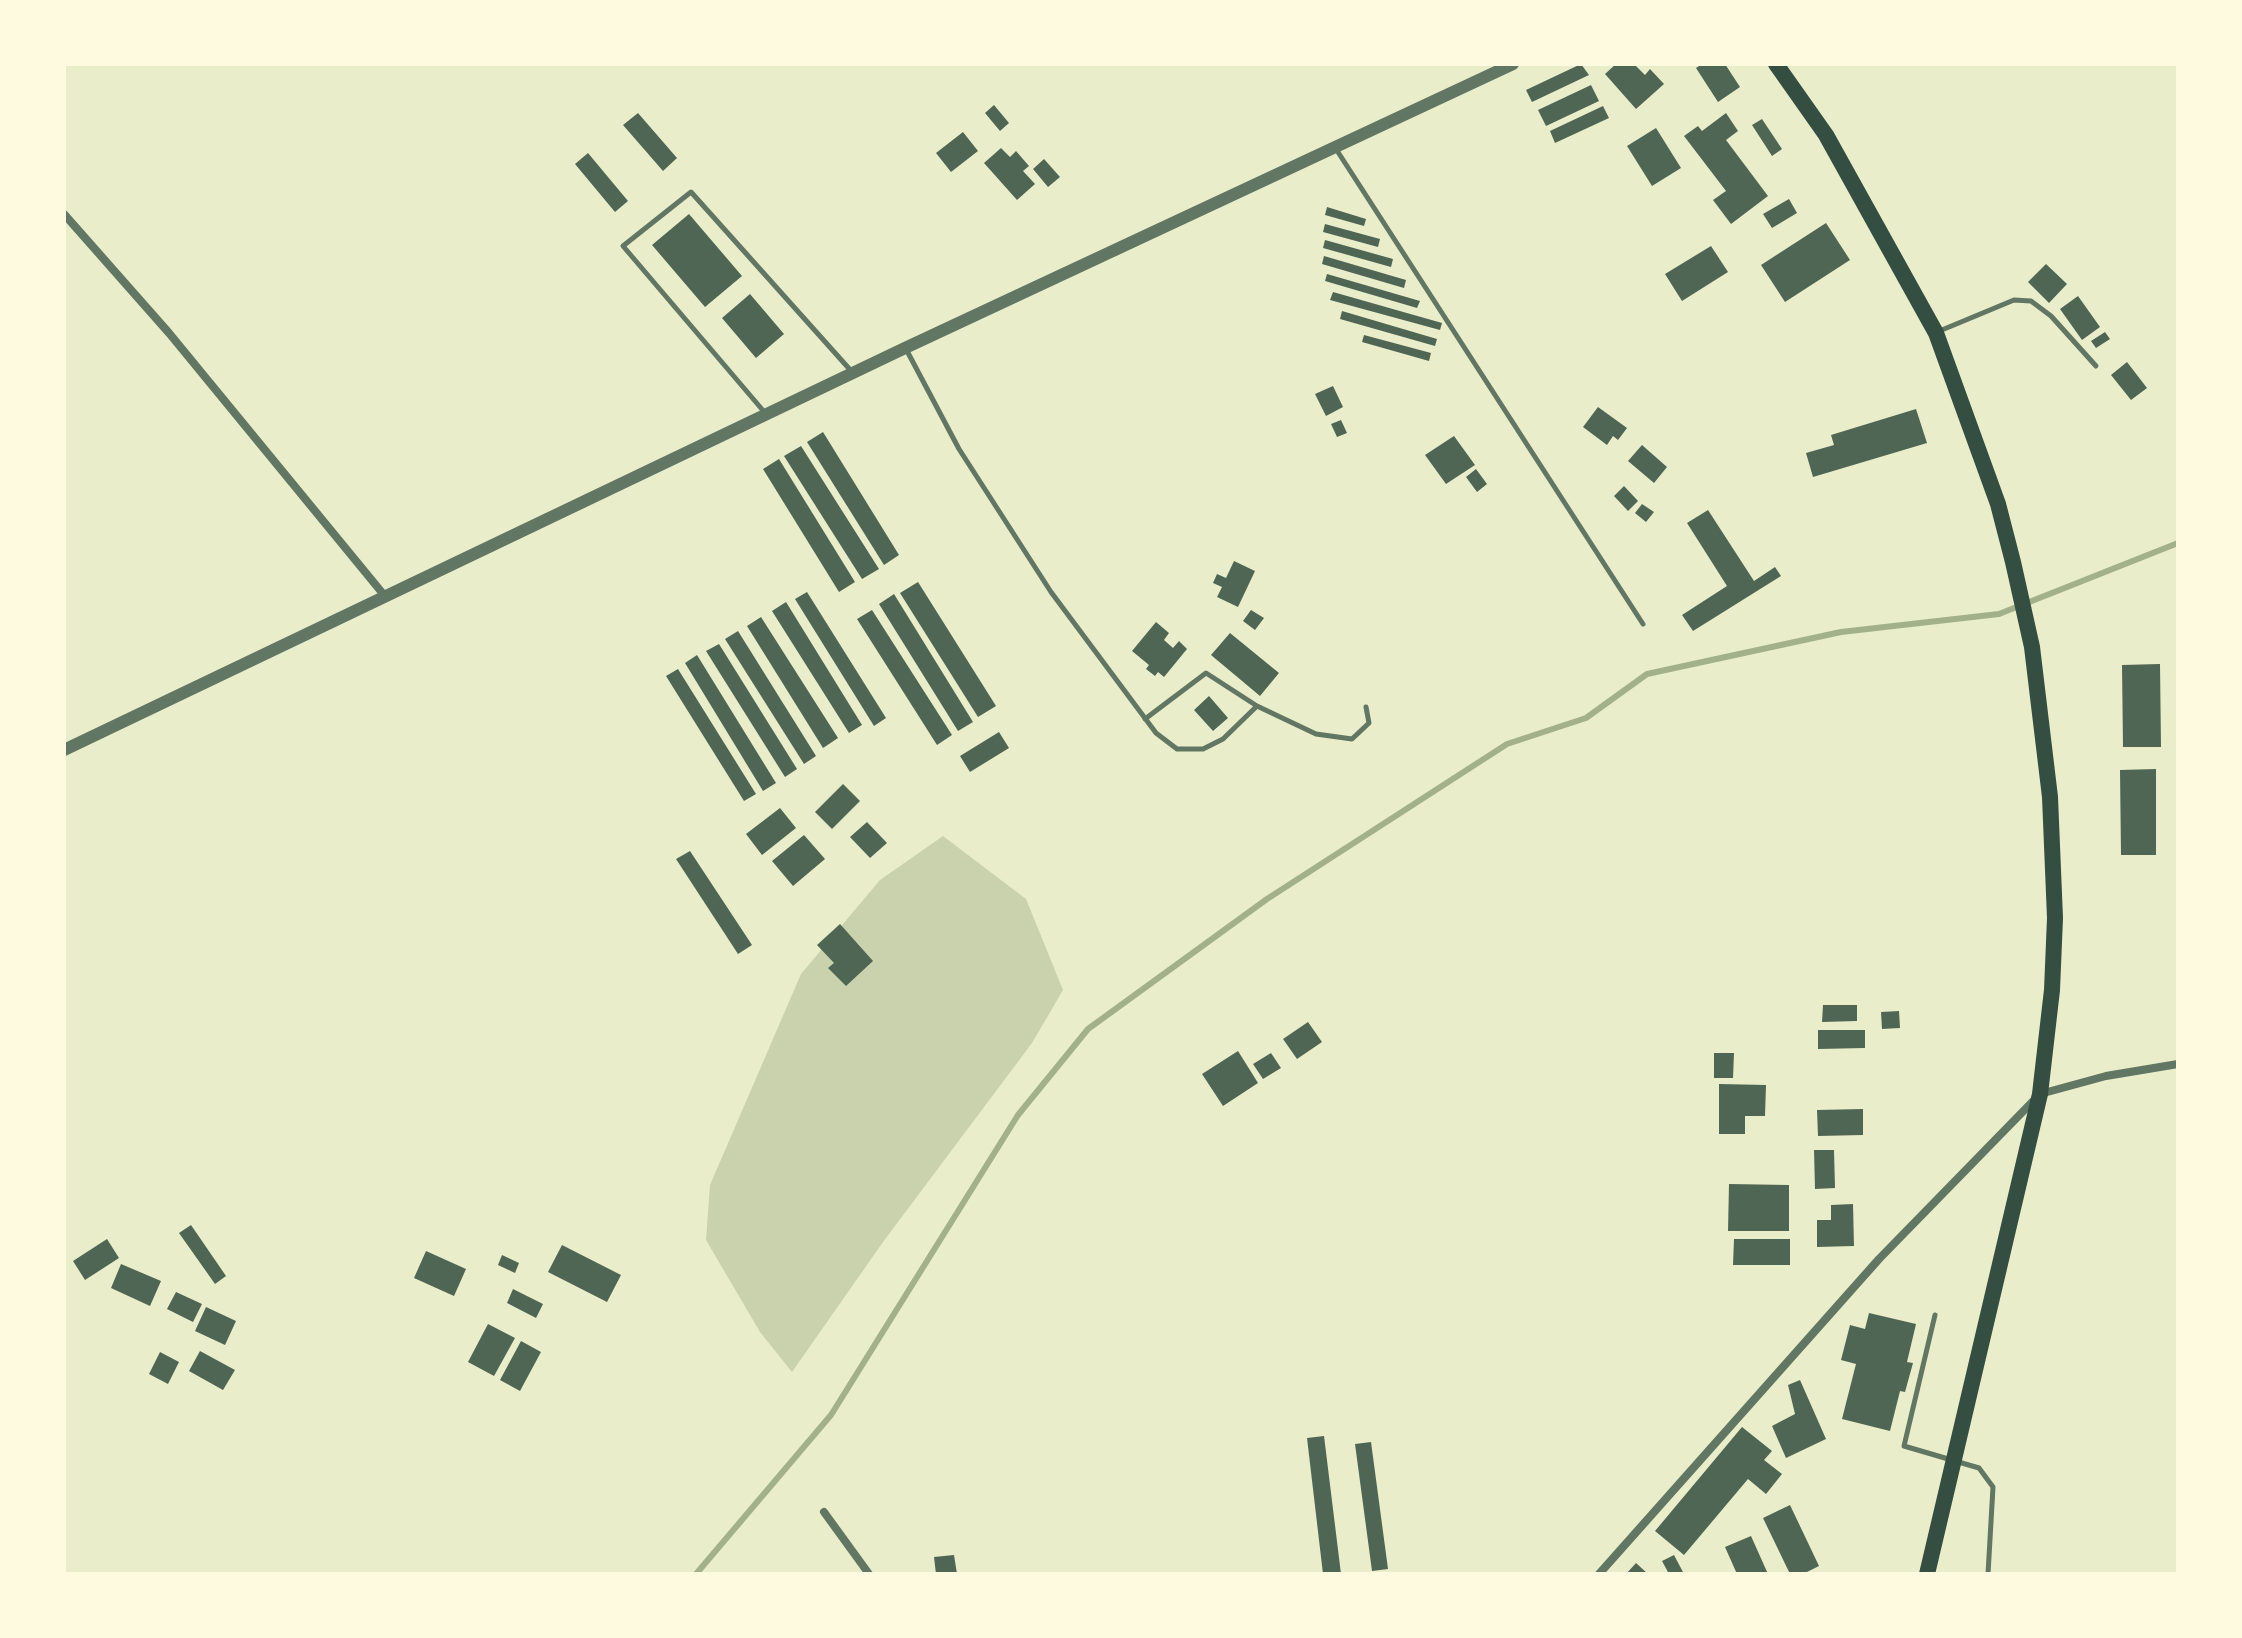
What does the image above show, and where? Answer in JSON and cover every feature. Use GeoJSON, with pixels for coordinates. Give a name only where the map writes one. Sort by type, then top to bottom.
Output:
{"type":"FeatureCollection","features":[{"type":"Feature","properties":{"kind":"highway"},"geometry":{"type":"LineString","coordinates":[[1776,64],[1826,135],[1936,333],[1998,504],[2013,562],[2032,647],[2050,797],[2055,918],[2052,990],[2040,1094],[1927,1574]]}},
{"type":"Feature","properties":{"kind":"street"},"geometry":{"type":"LineString","coordinates":[[64,750],[384,595],[1505,66]]}},
{"type":"Feature","properties":{"kind":"street"},"geometry":{"type":"LineString","coordinates":[[64,214],[169,333],[384,595]]}},
{"type":"Feature","properties":{"kind":"street"},"geometry":{"type":"LineString","coordinates":[[1599,1574],[1879,1259],[2040,1094],[2106,1076],[2178,1064]]}},
{"type":"Feature","properties":{"kind":"street"},"geometry":{"type":"LineString","coordinates":[[824,1512],[869,1574]]}},
{"type":"Feature","properties":{"kind":"lane"},"geometry":{"type":"LineString","coordinates":[[1335,148],[1643,624]]}},
{"type":"Feature","properties":{"kind":"lane"},"geometry":{"type":"LineString","coordinates":[[767,414],[623,246],[691,192],[854,373]]}},
{"type":"Feature","properties":{"kind":"lane"},"geometry":{"type":"LineString","coordinates":[[1936,333],[2014,300],[2031,301],[2051,316],[2096,366]]}},
{"type":"Feature","properties":{"kind":"lane"},"geometry":{"type":"LineString","coordinates":[[905,348],[967,462],[1051,592],[1156,733],[1177,749],[1203,749],[1223,739],[1257,706]]}},
{"type":"Feature","properties":{"kind":"lane"},"geometry":{"type":"LineString","coordinates":[[1145,719],[1206,673],[1257,706],[1316,734],[1352,739],[1369,723],[1366,707]]}},
{"type":"Feature","properties":{"kind":"lane"},"geometry":{"type":"LineString","coordinates":[[1935,1315],[1904,1446],[1979,1468],[1993,1487],[1988,1574]]}},
{"type":"Feature","properties":{"kind":"green space"},"geometry":{"type":"Polygon","coordinates":[[[943,836],[1026,899],[1063,990],[1032,1043],[883,1242],[792,1372],[760,1332],[706,1240],[710,1185],[801,974],[880,880],[943,836]]]}},
{"type":"Feature","properties":{"kind":"building"},"geometry":{"type":"Polygon","coordinates":[[[1581,64],[1589,75],[1532,102],[1526,90],[1581,64]]]}},
{"type":"Feature","properties":{"kind":"building"},"geometry":{"type":"Polygon","coordinates":[[[1616,64],[1634,64],[1645,75],[1650,69],[1664,84],[1636,109],[1605,74],[1616,64]]]}},
{"type":"Feature","properties":{"kind":"building"},"geometry":{"type":"Polygon","coordinates":[[[1702,64],[1725,64],[1740,87],[1718,102],[1696,68],[1702,64]]]}},
{"type":"Feature","properties":{"kind":"building"},"geometry":{"type":"Polygon","coordinates":[[[1591,85],[1599,101],[1546,126],[1538,110],[1591,85]]]}},
{"type":"Feature","properties":{"kind":"building"},"geometry":{"type":"Polygon","coordinates":[[[994,105],[1009,123],[1000,131],[985,113],[994,105]]]}},
{"type":"Feature","properties":{"kind":"building"},"geometry":{"type":"Polygon","coordinates":[[[1603,106],[1609,118],[1555,143],[1550,131],[1603,106]]]}},
{"type":"Feature","properties":{"kind":"building"},"geometry":{"type":"Polygon","coordinates":[[[638,113],[677,158],[663,171],[623,125],[638,113]]]}},
{"type":"Feature","properties":{"kind":"building"},"geometry":{"type":"Polygon","coordinates":[[[1726,113],[1738,131],[1726,140],[1768,196],[1731,224],[1713,200],[1726,191],[1684,136],[1698,126],[1702,131],[1726,113]]]}},
{"type":"Feature","properties":{"kind":"building"},"geometry":{"type":"Polygon","coordinates":[[[1762,119],[1782,149],[1772,156],[1752,125],[1762,119]]]}},
{"type":"Feature","properties":{"kind":"building"},"geometry":{"type":"Polygon","coordinates":[[[1656,128],[1681,168],[1652,186],[1627,146],[1656,128]]]}},
{"type":"Feature","properties":{"kind":"building"},"geometry":{"type":"Polygon","coordinates":[[[963,132],[978,151],[951,172],[936,153],[963,132]]]}},
{"type":"Feature","properties":{"kind":"building"},"geometry":{"type":"Polygon","coordinates":[[[1001,148],[1010,157],[1016,151],[1029,166],[1023,171],[1035,184],[1017,200],[984,163],[1001,148]]]}},
{"type":"Feature","properties":{"kind":"building"},"geometry":{"type":"Polygon","coordinates":[[[588,153],[628,201],[615,212],[575,164],[588,153]]]}},
{"type":"Feature","properties":{"kind":"building"},"geometry":{"type":"Polygon","coordinates":[[[1044,159],[1060,177],[1048,187],[1033,169],[1044,159]]]}},
{"type":"Feature","properties":{"kind":"building"},"geometry":{"type":"Polygon","coordinates":[[[1789,199],[1797,213],[1772,228],[1763,214],[1789,199]]]}},
{"type":"Feature","properties":{"kind":"building"},"geometry":{"type":"Polygon","coordinates":[[[1327,207],[1366,219],[1364,226],[1325,215],[1327,207]]]}},
{"type":"Feature","properties":{"kind":"building"},"geometry":{"type":"Polygon","coordinates":[[[689,214],[742,276],[705,307],[652,245],[689,214]]]}},
{"type":"Feature","properties":{"kind":"building"},"geometry":{"type":"Polygon","coordinates":[[[1826,223],[1850,260],[1785,302],[1761,265],[1826,223]]]}},
{"type":"Feature","properties":{"kind":"building"},"geometry":{"type":"Polygon","coordinates":[[[1325,224],[1380,239],[1378,247],[1323,232],[1325,224]]]}},
{"type":"Feature","properties":{"kind":"building"},"geometry":{"type":"Polygon","coordinates":[[[1325,240],[1393,259],[1391,267],[1323,248],[1325,240]]]}},
{"type":"Feature","properties":{"kind":"building"},"geometry":{"type":"Polygon","coordinates":[[[1711,246],[1728,272],[1682,301],[1665,274],[1711,246]]]}},
{"type":"Feature","properties":{"kind":"building"},"geometry":{"type":"Polygon","coordinates":[[[1324,256],[1406,280],[1404,288],[1322,264],[1324,256]]]}},
{"type":"Feature","properties":{"kind":"building"},"geometry":{"type":"Polygon","coordinates":[[[2046,264],[2067,284],[2049,303],[2028,282],[2046,264]]]}},
{"type":"Feature","properties":{"kind":"building"},"geometry":{"type":"Polygon","coordinates":[[[1327,274],[1420,301],[1417,308],[1325,281],[1327,274]]]}},
{"type":"Feature","properties":{"kind":"building"},"geometry":{"type":"Polygon","coordinates":[[[1333,292],[1442,323],[1440,330],[1330,300],[1333,292]]]}},
{"type":"Feature","properties":{"kind":"building"},"geometry":{"type":"Polygon","coordinates":[[[750,294],[784,334],[756,358],[722,318],[750,294]]]}},
{"type":"Feature","properties":{"kind":"building"},"geometry":{"type":"Polygon","coordinates":[[[2078,296],[2100,327],[2082,340],[2060,309],[2078,296]]]}},
{"type":"Feature","properties":{"kind":"building"},"geometry":{"type":"Polygon","coordinates":[[[1342,311],[1437,339],[1435,346],[1340,319],[1342,311]]]}},
{"type":"Feature","properties":{"kind":"building"},"geometry":{"type":"Polygon","coordinates":[[[2105,332],[2110,339],[2096,348],[2091,341],[2105,332]]]}},
{"type":"Feature","properties":{"kind":"building"},"geometry":{"type":"Polygon","coordinates":[[[1364,335],[1431,353],[1429,361],[1362,342],[1364,335]]]}},
{"type":"Feature","properties":{"kind":"building"},"geometry":{"type":"Polygon","coordinates":[[[2127,362],[2147,388],[2131,400],[2111,375],[2127,362]]]}},
{"type":"Feature","properties":{"kind":"building"},"geometry":{"type":"Polygon","coordinates":[[[1333,386],[1343,407],[1326,416],[1315,394],[1333,386]]]}},
{"type":"Feature","properties":{"kind":"building"},"geometry":{"type":"Polygon","coordinates":[[[1598,407],[1627,428],[1618,440],[1613,436],[1607,445],[1583,427],[1598,407]]]}},
{"type":"Feature","properties":{"kind":"building"},"geometry":{"type":"Polygon","coordinates":[[[1916,409],[1927,443],[1813,477],[1806,453],[1834,445],[1831,435],[1916,409]]]}},
{"type":"Feature","properties":{"kind":"building"},"geometry":{"type":"Polygon","coordinates":[[[1341,420],[1347,433],[1337,437],[1331,424],[1341,420]]]}},
{"type":"Feature","properties":{"kind":"building"},"geometry":{"type":"Polygon","coordinates":[[[823,432],[899,555],[884,565],[807,442],[823,432]]]}},
{"type":"Feature","properties":{"kind":"building"},"geometry":{"type":"Polygon","coordinates":[[[1454,436],[1475,465],[1446,484],[1425,455],[1454,436]]]}},
{"type":"Feature","properties":{"kind":"building"},"geometry":{"type":"Polygon","coordinates":[[[1642,445],[1667,467],[1654,483],[1628,461],[1642,445]]]}},
{"type":"Feature","properties":{"kind":"building"},"geometry":{"type":"Polygon","coordinates":[[[801,446],[879,569],[862,579],[784,456],[801,446]]]}},
{"type":"Feature","properties":{"kind":"building"},"geometry":{"type":"Polygon","coordinates":[[[779,459],[855,582],[839,592],[763,469],[779,459]]]}},
{"type":"Feature","properties":{"kind":"building"},"geometry":{"type":"Polygon","coordinates":[[[1476,469],[1487,484],[1477,492],[1466,477],[1476,469]]]}},
{"type":"Feature","properties":{"kind":"building"},"geometry":{"type":"Polygon","coordinates":[[[1624,486],[1638,501],[1628,511],[1614,496],[1624,486]]]}},
{"type":"Feature","properties":{"kind":"building"},"geometry":{"type":"Polygon","coordinates":[[[1642,504],[1654,512],[1646,522],[1635,513],[1642,504]]]}},
{"type":"Feature","properties":{"kind":"building"},"geometry":{"type":"Polygon","coordinates":[[[1708,510],[1754,581],[1775,567],[1781,576],[1693,631],[1682,615],[1727,586],[1687,523],[1708,510]]]}},
{"type":"Feature","properties":{"kind":"building"},"geometry":{"type":"Polygon","coordinates":[[[1234,561],[1255,571],[1238,607],[1217,597],[1222,587],[1213,583],[1217,574],[1226,578],[1234,561]]]}},
{"type":"Feature","properties":{"kind":"building"},"geometry":{"type":"Polygon","coordinates":[[[918,582],[996,706],[978,717],[900,593],[918,582]]]}},
{"type":"Feature","properties":{"kind":"building"},"geometry":{"type":"Polygon","coordinates":[[[807,592],[886,718],[874,726],[795,599],[807,592]]]}},
{"type":"Feature","properties":{"kind":"building"},"geometry":{"type":"Polygon","coordinates":[[[894,594],[973,722],[958,731],[879,604],[894,594]]]}},
{"type":"Feature","properties":{"kind":"building"},"geometry":{"type":"Polygon","coordinates":[[[786,602],[862,725],[849,733],[772,611],[786,602]]]}},
{"type":"Feature","properties":{"kind":"building"},"geometry":{"type":"Polygon","coordinates":[[[872,610],[952,735],[937,745],[857,619],[872,610]]]}},
{"type":"Feature","properties":{"kind":"building"},"geometry":{"type":"Polygon","coordinates":[[[1251,610],[1264,618],[1255,630],[1243,621],[1251,610]]]}},
{"type":"Feature","properties":{"kind":"building"},"geometry":{"type":"Polygon","coordinates":[[[761,617],[838,738],[823,748],[747,626],[761,617]]]}},
{"type":"Feature","properties":{"kind":"building"},"geometry":{"type":"Polygon","coordinates":[[[1156,622],[1169,633],[1164,640],[1173,648],[1179,641],[1187,649],[1164,677],[1158,672],[1155,676],[1146,669],[1149,665],[1132,651],[1156,622]]]}},
{"type":"Feature","properties":{"kind":"building"},"geometry":{"type":"Polygon","coordinates":[[[738,631],[816,756],[804,764],[725,639],[738,631]]]}},
{"type":"Feature","properties":{"kind":"building"},"geometry":{"type":"Polygon","coordinates":[[[1230,633],[1279,673],[1260,696],[1211,655],[1230,633]]]}},
{"type":"Feature","properties":{"kind":"building"},"geometry":{"type":"Polygon","coordinates":[[[719,644],[797,769],[785,777],[706,651],[719,644]]]}},
{"type":"Feature","properties":{"kind":"building"},"geometry":{"type":"Polygon","coordinates":[[[697,655],[776,783],[763,791],[685,663],[697,655]]]}},
{"type":"Feature","properties":{"kind":"building"},"geometry":{"type":"Polygon","coordinates":[[[2160,664],[2161,747],[2123,747],[2122,665],[2160,664]]]}},
{"type":"Feature","properties":{"kind":"building"},"geometry":{"type":"Polygon","coordinates":[[[678,669],[756,794],[744,801],[666,676],[678,669]]]}},
{"type":"Feature","properties":{"kind":"building"},"geometry":{"type":"Polygon","coordinates":[[[1209,696],[1228,718],[1213,731],[1194,710],[1209,696]]]}},
{"type":"Feature","properties":{"kind":"building"},"geometry":{"type":"Polygon","coordinates":[[[999,732],[1009,748],[970,772],[960,756],[999,732]]]}},
{"type":"Feature","properties":{"kind":"building"},"geometry":{"type":"Polygon","coordinates":[[[2156,769],[2156,855],[2121,855],[2120,770],[2156,769]]]}},
{"type":"Feature","properties":{"kind":"building"},"geometry":{"type":"Polygon","coordinates":[[[843,784],[860,801],[832,829],[815,812],[843,784]]]}},
{"type":"Feature","properties":{"kind":"building"},"geometry":{"type":"Polygon","coordinates":[[[780,808],[796,828],[762,855],[746,834],[780,808]]]}},
{"type":"Feature","properties":{"kind":"building"},"geometry":{"type":"Polygon","coordinates":[[[867,822],[887,843],[870,858],[850,837],[867,822]]]}},
{"type":"Feature","properties":{"kind":"building"},"geometry":{"type":"Polygon","coordinates":[[[804,835],[825,859],[793,886],[772,861],[804,835]]]}},
{"type":"Feature","properties":{"kind":"building"},"geometry":{"type":"Polygon","coordinates":[[[690,851],[752,945],[738,954],[676,859],[690,851]]]}},
{"type":"Feature","properties":{"kind":"building"},"geometry":{"type":"Polygon","coordinates":[[[840,924],[873,961],[846,986],[828,968],[834,963],[817,945],[840,924]]]}},
{"type":"Feature","properties":{"kind":"building"},"geometry":{"type":"Polygon","coordinates":[[[1823,1005],[1857,1005],[1857,1021],[1822,1022],[1823,1005]]]}},
{"type":"Feature","properties":{"kind":"building"},"geometry":{"type":"Polygon","coordinates":[[[1899,1011],[1900,1028],[1882,1029],[1881,1012],[1899,1011]]]}},
{"type":"Feature","properties":{"kind":"building"},"geometry":{"type":"Polygon","coordinates":[[[1308,1022],[1322,1042],[1297,1059],[1283,1039],[1308,1022]]]}},
{"type":"Feature","properties":{"kind":"building"},"geometry":{"type":"Polygon","coordinates":[[[1818,1030],[1865,1030],[1865,1048],[1818,1049],[1818,1030]]]}},
{"type":"Feature","properties":{"kind":"building"},"geometry":{"type":"Polygon","coordinates":[[[1238,1051],[1258,1083],[1223,1106],[1202,1074],[1238,1051]]]}},
{"type":"Feature","properties":{"kind":"building"},"geometry":{"type":"Polygon","coordinates":[[[1271,1053],[1281,1068],[1263,1079],[1253,1064],[1271,1053]]]}},
{"type":"Feature","properties":{"kind":"building"},"geometry":{"type":"Polygon","coordinates":[[[1714,1053],[1734,1053],[1733,1078],[1714,1078],[1714,1053]]]}},
{"type":"Feature","properties":{"kind":"building"},"geometry":{"type":"Polygon","coordinates":[[[1719,1084],[1766,1085],[1765,1116],[1745,1116],[1745,1134],[1719,1134],[1719,1084]]]}},
{"type":"Feature","properties":{"kind":"building"},"geometry":{"type":"Polygon","coordinates":[[[1863,1109],[1863,1135],[1818,1136],[1817,1110],[1863,1109]]]}},
{"type":"Feature","properties":{"kind":"building"},"geometry":{"type":"Polygon","coordinates":[[[1814,1150],[1834,1150],[1835,1188],[1815,1189],[1814,1150]]]}},
{"type":"Feature","properties":{"kind":"building"},"geometry":{"type":"Polygon","coordinates":[[[1729,1184],[1789,1185],[1789,1231],[1728,1231],[1729,1184]]]}},
{"type":"Feature","properties":{"kind":"building"},"geometry":{"type":"Polygon","coordinates":[[[1853,1204],[1854,1246],[1817,1247],[1817,1220],[1831,1220],[1831,1205],[1853,1204]]]}},
{"type":"Feature","properties":{"kind":"building"},"geometry":{"type":"Polygon","coordinates":[[[191,1225],[226,1276],[215,1284],[179,1233],[191,1225]]]}},
{"type":"Feature","properties":{"kind":"building"},"geometry":{"type":"Polygon","coordinates":[[[107,1239],[119,1258],[85,1280],[73,1261],[107,1239]]]}},
{"type":"Feature","properties":{"kind":"building"},"geometry":{"type":"Polygon","coordinates":[[[1734,1239],[1790,1239],[1790,1265],[1733,1265],[1734,1239]]]}},
{"type":"Feature","properties":{"kind":"building"},"geometry":{"type":"Polygon","coordinates":[[[562,1245],[621,1275],[607,1302],[548,1272],[562,1245]]]}},
{"type":"Feature","properties":{"kind":"building"},"geometry":{"type":"Polygon","coordinates":[[[426,1251],[466,1269],[454,1296],[414,1278],[426,1251]]]}},
{"type":"Feature","properties":{"kind":"building"},"geometry":{"type":"Polygon","coordinates":[[[502,1255],[519,1263],[515,1273],[498,1265],[502,1255]]]}},
{"type":"Feature","properties":{"kind":"building"},"geometry":{"type":"Polygon","coordinates":[[[121,1264],[161,1281],[150,1306],[111,1288],[121,1264]]]}},
{"type":"Feature","properties":{"kind":"building"},"geometry":{"type":"Polygon","coordinates":[[[513,1289],[543,1304],[536,1318],[507,1303],[513,1289]]]}},
{"type":"Feature","properties":{"kind":"building"},"geometry":{"type":"Polygon","coordinates":[[[176,1292],[202,1304],[193,1322],[167,1309],[176,1292]]]}},
{"type":"Feature","properties":{"kind":"building"},"geometry":{"type":"Polygon","coordinates":[[[206,1307],[236,1321],[225,1345],[195,1331],[206,1307]]]}},
{"type":"Feature","properties":{"kind":"building"},"geometry":{"type":"Polygon","coordinates":[[[1869,1313],[1916,1324],[1907,1362],[1913,1363],[1905,1392],[1900,1391],[1890,1431],[1842,1419],[1856,1364],[1841,1360],[1850,1325],[1865,1329],[1869,1313]]]}},
{"type":"Feature","properties":{"kind":"building"},"geometry":{"type":"Polygon","coordinates":[[[488,1324],[515,1338],[494,1376],[468,1362],[488,1324]]]}},
{"type":"Feature","properties":{"kind":"building"},"geometry":{"type":"Polygon","coordinates":[[[521,1341],[541,1352],[520,1391],[500,1380],[521,1341]]]}},
{"type":"Feature","properties":{"kind":"building"},"geometry":{"type":"Polygon","coordinates":[[[200,1351],[235,1370],[223,1390],[189,1371],[200,1351]]]}},
{"type":"Feature","properties":{"kind":"building"},"geometry":{"type":"Polygon","coordinates":[[[160,1352],[179,1362],[168,1384],[149,1374],[160,1352]]]}},
{"type":"Feature","properties":{"kind":"building"},"geometry":{"type":"Polygon","coordinates":[[[1800,1380],[1826,1439],[1786,1458],[1772,1426],[1795,1414],[1788,1385],[1800,1380]]]}},
{"type":"Feature","properties":{"kind":"building"},"geometry":{"type":"Polygon","coordinates":[[[1742,1427],[1772,1451],[1764,1460],[1782,1474],[1766,1494],[1748,1479],[1684,1555],[1655,1531],[1742,1427]]]}},
{"type":"Feature","properties":{"kind":"building"},"geometry":{"type":"Polygon","coordinates":[[[1324,1436],[1341,1574],[1323,1574],[1307,1438],[1324,1436]]]}},
{"type":"Feature","properties":{"kind":"building"},"geometry":{"type":"Polygon","coordinates":[[[1371,1442],[1388,1569],[1372,1571],[1355,1444],[1371,1442]]]}},
{"type":"Feature","properties":{"kind":"building"},"geometry":{"type":"Polygon","coordinates":[[[1790,1505],[1819,1566],[1803,1574],[1790,1574],[1763,1518],[1790,1505]]]}},
{"type":"Feature","properties":{"kind":"building"},"geometry":{"type":"Polygon","coordinates":[[[1751,1536],[1768,1574],[1737,1574],[1725,1547],[1751,1536]]]}},
{"type":"Feature","properties":{"kind":"building"},"geometry":{"type":"Polygon","coordinates":[[[954,1555],[957,1574],[936,1574],[934,1557],[954,1555]]]}},
{"type":"Feature","properties":{"kind":"building"},"geometry":{"type":"Polygon","coordinates":[[[1674,1555],[1684,1574],[1669,1574],[1662,1561],[1674,1555]]]}},
{"type":"Feature","properties":{"kind":"building"},"geometry":{"type":"Polygon","coordinates":[[[1636,1563],[1648,1574],[1626,1574],[1636,1563]]]}},
{"type":"Feature","properties":{"kind":"waterway"},"geometry":{"type":"LineString","coordinates":[[696,1574],[831,1415],[1018,1115],[1088,1029],[1267,899],[1507,744],[1586,718],[1647,674],[1841,632],[1999,614],[2178,543]]}}]}
